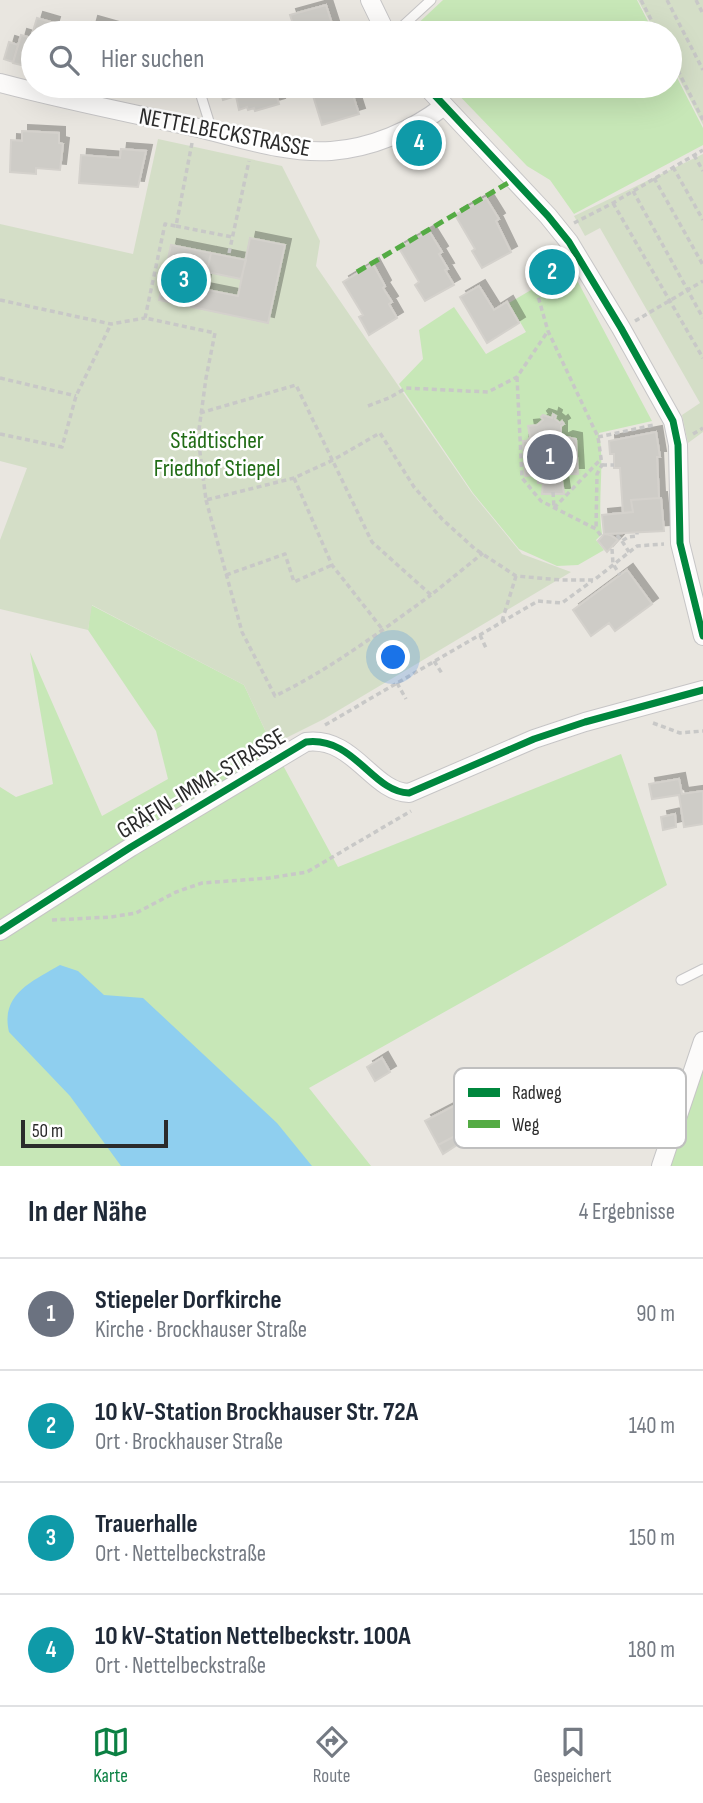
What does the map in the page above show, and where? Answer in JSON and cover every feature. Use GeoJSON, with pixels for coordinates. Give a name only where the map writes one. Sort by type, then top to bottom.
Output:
{"type":"FeatureCollection","features":[{"type":"Feature","properties":{"kind":"street"},"geometry":{"type":"LineString","coordinates":[[370,0],[380,21]]}},
{"type":"Feature","properties":{"kind":"street","name":"NETTELBECKSTRASSE"},"geometry":{"type":"LineString","coordinates":[[0,83],[21,88]]}},
{"type":"Feature","properties":{"kind":"street","name":"NETTELBECKSTRASSE"},"geometry":{"type":"LineString","coordinates":[[66,98],[295,150],[345,149],[402,132],[426,120],[444,106]]}},
{"type":"Feature","properties":{"kind":"street"},"geometry":{"type":"LineString","coordinates":[[437,98],[548,216],[569,242],[673,421],[678,445],[680,543],[703,636]]}},
{"type":"Feature","properties":{"kind":"street","name":"GRÄFIN-IMMA-STRASSE"},"geometry":{"type":"LineString","coordinates":[[0,931],[306,742],[321,740],[334,744],[390,786],[410,793],[534,738],[596,718],[703,690]]}},
{"type":"Feature","properties":{"kind":"street"},"geometry":{"type":"LineString","coordinates":[[686,1092],[703,1041]]}},
{"type":"Feature","properties":{"kind":"street"},"geometry":{"type":"LineString","coordinates":[[661,1166],[667,1148]]}},
{"type":"Feature","properties":{"kind":"lane"},"geometry":{"type":"LineString","coordinates":[[408,21],[431,0]]}},
{"type":"Feature","properties":{"kind":"lane"},"geometry":{"type":"LineString","coordinates":[[199,98],[203,129]]}},
{"type":"Feature","properties":{"kind":"lane"},"geometry":{"type":"LineString","coordinates":[[681,980],[703,969]]}},
{"type":"Feature","properties":{"kind":"path"},"geometry":{"type":"LineString","coordinates":[[641,0],[652,21]]}},
{"type":"Feature","properties":{"kind":"path"},"geometry":{"type":"LineString","coordinates":[[667,0],[678,21]]}},
{"type":"Feature","properties":{"kind":"path"},"geometry":{"type":"LineString","coordinates":[[696,0],[703,14]]}},
{"type":"Feature","properties":{"kind":"path"},"geometry":{"type":"LineString","coordinates":[[682,29],[703,70]]}},
{"type":"Feature","properties":{"kind":"path"},"geometry":{"type":"LineString","coordinates":[[682,79],[703,120]]}},
{"type":"Feature","properties":{"kind":"path"},"geometry":{"type":"LineString","coordinates":[[176,226],[203,129]]}},
{"type":"Feature","properties":{"kind":"path"},"geometry":{"type":"LineString","coordinates":[[229,253],[254,141]]}},
{"type":"Feature","properties":{"kind":"path"},"geometry":{"type":"LineString","coordinates":[[585,217],[703,149]]}},
{"type":"Feature","properties":{"kind":"path"},"geometry":{"type":"LineString","coordinates":[[694,155],[703,171]]}},
{"type":"Feature","properties":{"kind":"path"},"geometry":{"type":"LineString","coordinates":[[673,167],[703,220]]}},
{"type":"Feature","properties":{"kind":"path"},"geometry":{"type":"LineString","coordinates":[[654,178],[703,264]]}},
{"type":"Feature","properties":{"kind":"path"},"geometry":{"type":"LineString","coordinates":[[633,191],[703,318]]}},
{"type":"Feature","properties":{"kind":"path"},"geometry":{"type":"LineString","coordinates":[[613,203],[703,358]]}},
{"type":"Feature","properties":{"kind":"path"},"geometry":{"type":"LineString","coordinates":[[145,318],[165,224],[233,237]]}},
{"type":"Feature","properties":{"kind":"path"},"geometry":{"type":"LineString","coordinates":[[529,265],[548,331],[598,437],[601,462],[597,474],[596,528]]}},
{"type":"Feature","properties":{"kind":"path"},"geometry":{"type":"LineString","coordinates":[[653,311],[703,281]]}},
{"type":"Feature","properties":{"kind":"path"},"geometry":{"type":"LineString","coordinates":[[0,300],[111,324],[145,318],[215,333],[198,437],[206,500],[242,632],[275,696],[301,684],[383,630],[483,553]]}},
{"type":"Feature","properties":{"kind":"path"},"geometry":{"type":"LineString","coordinates":[[0,434],[62,447],[76,396],[111,324]]}},
{"type":"Feature","properties":{"kind":"path"},"geometry":{"type":"LineString","coordinates":[[368,406],[406,388],[488,392],[517,377],[548,331]]}},
{"type":"Feature","properties":{"kind":"path"},"geometry":{"type":"LineString","coordinates":[[517,377],[522,478],[541,501],[596,528],[602,537]]}},
{"type":"Feature","properties":{"kind":"path"},"geometry":{"type":"LineString","coordinates":[[0,378],[76,396]]}},
{"type":"Feature","properties":{"kind":"path"},"geometry":{"type":"LineString","coordinates":[[200,413],[296,385],[372,542],[431,594]]}},
{"type":"Feature","properties":{"kind":"path"},"geometry":{"type":"LineString","coordinates":[[598,437],[673,421]]}},
{"type":"Feature","properties":{"kind":"path"},"geometry":{"type":"LineString","coordinates":[[206,500],[294,478],[380,433],[414,487],[442,519],[516,576],[594,580]]}},
{"type":"Feature","properties":{"kind":"path"},"geometry":{"type":"LineString","coordinates":[[554,509],[601,462]]}},
{"type":"Feature","properties":{"kind":"path"},"geometry":{"type":"LineString","coordinates":[[601,462],[614,465]]}},
{"type":"Feature","properties":{"kind":"path"},"geometry":{"type":"LineString","coordinates":[[294,478],[332,565],[383,630]]}},
{"type":"Feature","properties":{"kind":"path"},"geometry":{"type":"LineString","coordinates":[[553,492],[554,509]]}},
{"type":"Feature","properties":{"kind":"path"},"geometry":{"type":"LineString","coordinates":[[622,541],[638,536],[637,533]]}},
{"type":"Feature","properties":{"kind":"path"},"geometry":{"type":"LineString","coordinates":[[617,535],[629,552]]}},
{"type":"Feature","properties":{"kind":"path"},"geometry":{"type":"LineString","coordinates":[[306,742],[321,727],[502,621],[538,601],[562,603],[638,546],[652,545]]}},
{"type":"Feature","properties":{"kind":"path"},"geometry":{"type":"LineString","coordinates":[[612,549],[613,564],[620,575]]}},
{"type":"Feature","properties":{"kind":"path"},"geometry":{"type":"LineString","coordinates":[[226,575],[285,554],[294,582],[332,565]]}},
{"type":"Feature","properties":{"kind":"path"},"geometry":{"type":"LineString","coordinates":[[502,621],[516,576]]}},
{"type":"Feature","properties":{"kind":"path"},"geometry":{"type":"LineString","coordinates":[[480,635],[486,648]]}},
{"type":"Feature","properties":{"kind":"path"},"geometry":{"type":"LineString","coordinates":[[434,661],[443,675]]}},
{"type":"Feature","properties":{"kind":"path"},"geometry":{"type":"LineString","coordinates":[[397,683],[406,699]]}},
{"type":"Feature","properties":{"kind":"path"},"geometry":{"type":"LineString","coordinates":[[644,720],[680,733],[703,731]]}},
{"type":"Feature","properties":{"kind":"path"},"geometry":{"type":"LineString","coordinates":[[22,916],[55,920],[111,917],[136,913],[176,892],[202,883],[307,872],[416,808]]}},
{"type":"Feature","properties":{"kind":"green space"},"geometry":{"type":"Polygon","coordinates":[[[443,0],[637,0],[648,21],[421,21],[443,0]]]}},
{"type":"Feature","properties":{"kind":"green space"},"geometry":{"type":"Polygon","coordinates":[[[638,0],[703,0],[703,125],[682,84],[682,21],[649,21],[638,0]]]}},
{"type":"Feature","properties":{"kind":"green space"},"geometry":{"type":"Polygon","coordinates":[[[682,87],[703,128],[703,145],[574,214],[550,180],[527,166],[462,98],[682,98],[682,87]]]}},
{"type":"Feature","properties":{"kind":"green space","name":"Städtischer Friedhof Stiepel"},"geometry":{"type":"Polygon","coordinates":[[[158,139],[282,166],[320,241],[316,266],[472,493],[522,554],[571,572],[324,719],[272,745],[244,685],[92,605],[88,630],[0,609],[0,540],[27,468],[0,461],[0,224],[133,254],[158,139]]]}},
{"type":"Feature","properties":{"kind":"green space"},"geometry":{"type":"Polygon","coordinates":[[[703,154],[703,432],[688,443],[682,415],[700,403],[600,228],[585,236],[574,216],[703,154]]]}},
{"type":"Feature","properties":{"kind":"green space"},"geometry":{"type":"Polygon","coordinates":[[[570,267],[652,421],[599,433],[602,534],[596,540],[604,550],[578,565],[557,566],[519,549],[473,493],[399,384],[423,359],[419,330],[454,307],[486,354],[526,332],[509,303],[570,267]]]}},
{"type":"Feature","properties":{"kind":"green space"},"geometry":{"type":"Polygon","coordinates":[[[91,605],[244,685],[272,745],[338,867],[621,754],[667,885],[309,1088],[371,1166],[0,1166],[0,787],[16,797],[53,784],[30,652],[102,816],[168,779],[156,731],[88,630],[91,605]]]}},
{"type":"Feature","properties":{"kind":"green space"},"geometry":{"type":"Polygon","coordinates":[[[703,1071],[703,1166],[670,1166],[676,1148],[686,1148],[686,1120],[703,1071]]]}},
{"type":"Feature","properties":{"kind":"water"},"geometry":{"type":"Polygon","coordinates":[[[60,965],[78,971],[104,995],[143,998],[277,1123],[312,1166],[121,1166],[70,1096],[9,1032],[9,1008],[14,998],[30,983],[60,965]]]}},
{"type":"Feature","properties":{"kind":"building"},"geometry":{"type":"Polygon","coordinates":[[[326,5],[331,21],[292,21],[290,15],[326,5]]]}},
{"type":"Feature","properties":{"kind":"building"},"geometry":{"type":"Polygon","coordinates":[[[21,35],[21,65],[13,63],[21,35]]]}},
{"type":"Feature","properties":{"kind":"building"},"geometry":{"type":"Polygon","coordinates":[[[9,42],[18,45],[13,62],[4,59],[9,42]]]}},
{"type":"Feature","properties":{"kind":"building"},"geometry":{"type":"Polygon","coordinates":[[[236,98],[277,98],[279,104],[255,111],[254,108],[248,110],[247,107],[239,110],[236,98]]]}},
{"type":"Feature","properties":{"kind":"building"},"geometry":{"type":"Polygon","coordinates":[[[314,98],[354,98],[359,114],[322,125],[314,98]]]}},
{"type":"Feature","properties":{"kind":"building"},"geometry":{"type":"Polygon","coordinates":[[[22,131],[59,133],[59,143],[63,144],[60,170],[36,168],[36,174],[10,172],[11,140],[22,141],[22,131]]]}},
{"type":"Feature","properties":{"kind":"building"},"geometry":{"type":"Polygon","coordinates":[[[121,149],[146,151],[138,187],[79,183],[81,155],[120,158],[121,149]]]}},
{"type":"Feature","properties":{"kind":"building"},"geometry":{"type":"Polygon","coordinates":[[[486,198],[499,219],[496,221],[511,252],[482,268],[472,251],[475,249],[455,215],[486,198]]]}},
{"type":"Feature","properties":{"kind":"building"},"geometry":{"type":"Polygon","coordinates":[[[429,231],[442,252],[439,254],[454,285],[425,301],[415,285],[419,282],[399,248],[429,231]]]}},
{"type":"Feature","properties":{"kind":"building"},"geometry":{"type":"Polygon","coordinates":[[[250,238],[285,245],[268,323],[159,300],[171,245],[211,253],[203,289],[238,296],[250,238]]]}},
{"type":"Feature","properties":{"kind":"building"},"geometry":{"type":"Polygon","coordinates":[[[211,253],[246,260],[241,279],[207,272],[211,253]]]}},
{"type":"Feature","properties":{"kind":"building"},"geometry":{"type":"Polygon","coordinates":[[[373,264],[397,318],[369,335],[359,317],[363,315],[343,282],[373,264]]]}},
{"type":"Feature","properties":{"kind":"building"},"geometry":{"type":"Polygon","coordinates":[[[479,286],[494,310],[507,302],[519,323],[487,343],[460,297],[479,286]]]}},
{"type":"Feature","properties":{"kind":"building"},"geometry":{"type":"Polygon","coordinates":[[[553,414],[555,419],[564,424],[561,426],[561,440],[567,437],[576,439],[578,474],[561,474],[564,494],[542,494],[543,483],[538,483],[537,475],[525,476],[523,441],[530,437],[528,426],[537,425],[543,420],[543,415],[552,418],[553,414]]]}},
{"type":"Feature","properties":{"kind":"building"},"geometry":{"type":"Polygon","coordinates":[[[656,432],[660,457],[657,457],[659,498],[631,500],[633,512],[623,513],[620,468],[614,468],[614,454],[610,454],[609,441],[656,432]]]}},
{"type":"Feature","properties":{"kind":"building"},"geometry":{"type":"Polygon","coordinates":[[[661,498],[664,531],[604,534],[602,515],[633,512],[631,500],[661,498]]]}},
{"type":"Feature","properties":{"kind":"building"},"geometry":{"type":"Polygon","coordinates":[[[604,534],[618,540],[607,552],[598,541],[604,534]]]}},
{"type":"Feature","properties":{"kind":"building"},"geometry":{"type":"Polygon","coordinates":[[[627,570],[652,604],[615,631],[609,623],[591,636],[573,610],[627,570]]]}},
{"type":"Feature","properties":{"kind":"building"},"geometry":{"type":"Polygon","coordinates":[[[679,779],[682,794],[703,791],[703,824],[684,827],[679,795],[652,799],[649,784],[679,779]]]}},
{"type":"Feature","properties":{"kind":"building"},"geometry":{"type":"Polygon","coordinates":[[[675,814],[676,827],[663,830],[661,817],[675,814]]]}},
{"type":"Feature","properties":{"kind":"building"},"geometry":{"type":"Polygon","coordinates":[[[382,1058],[390,1072],[375,1081],[367,1067],[382,1058]]]}},
{"type":"Feature","properties":{"kind":"building"},"geometry":{"type":"Polygon","coordinates":[[[454,1106],[454,1137],[438,1145],[425,1121],[454,1106]]]}},
{"type":"Feature","properties":{"kind":"building"},"geometry":{"type":"Polygon","coordinates":[[[454,1137],[454,1147],[443,1154],[438,1145],[454,1137]]]}},
{"type":"Feature","properties":{"kind":"marked path"},"geometry":{"type":"LineString","coordinates":[[357,272],[513,180]]}},
{"type":"Feature","properties":{"kind":"cycle path"},"geometry":{"type":"LineString","coordinates":[[437,98],[569,242],[673,421],[678,445],[680,543],[703,636]]}},
{"type":"Feature","properties":{"kind":"cycle path"},"geometry":{"type":"LineString","coordinates":[[0,931],[131,847],[306,742],[323,742],[337,747],[384,784],[409,793],[534,739],[585,722],[703,690]]}},
{"type":"Feature","properties":{"kind":"place","name":"10 kV-Station Nettelbeckstr. 100A"},"geometry":{"type":"Point","coordinates":[419,143]}},
{"type":"Feature","properties":{"kind":"place","name":"10 kV-Station Brockhauser Str. 72A"},"geometry":{"type":"Point","coordinates":[552,272]}},
{"type":"Feature","properties":{"kind":"place","name":"Trauerhalle"},"geometry":{"type":"Point","coordinates":[184,280]}},
{"type":"Feature","properties":{"kind":"place","name":"Stiepeler Dorfkirche"},"geometry":{"type":"Point","coordinates":[550,457]}}]}
